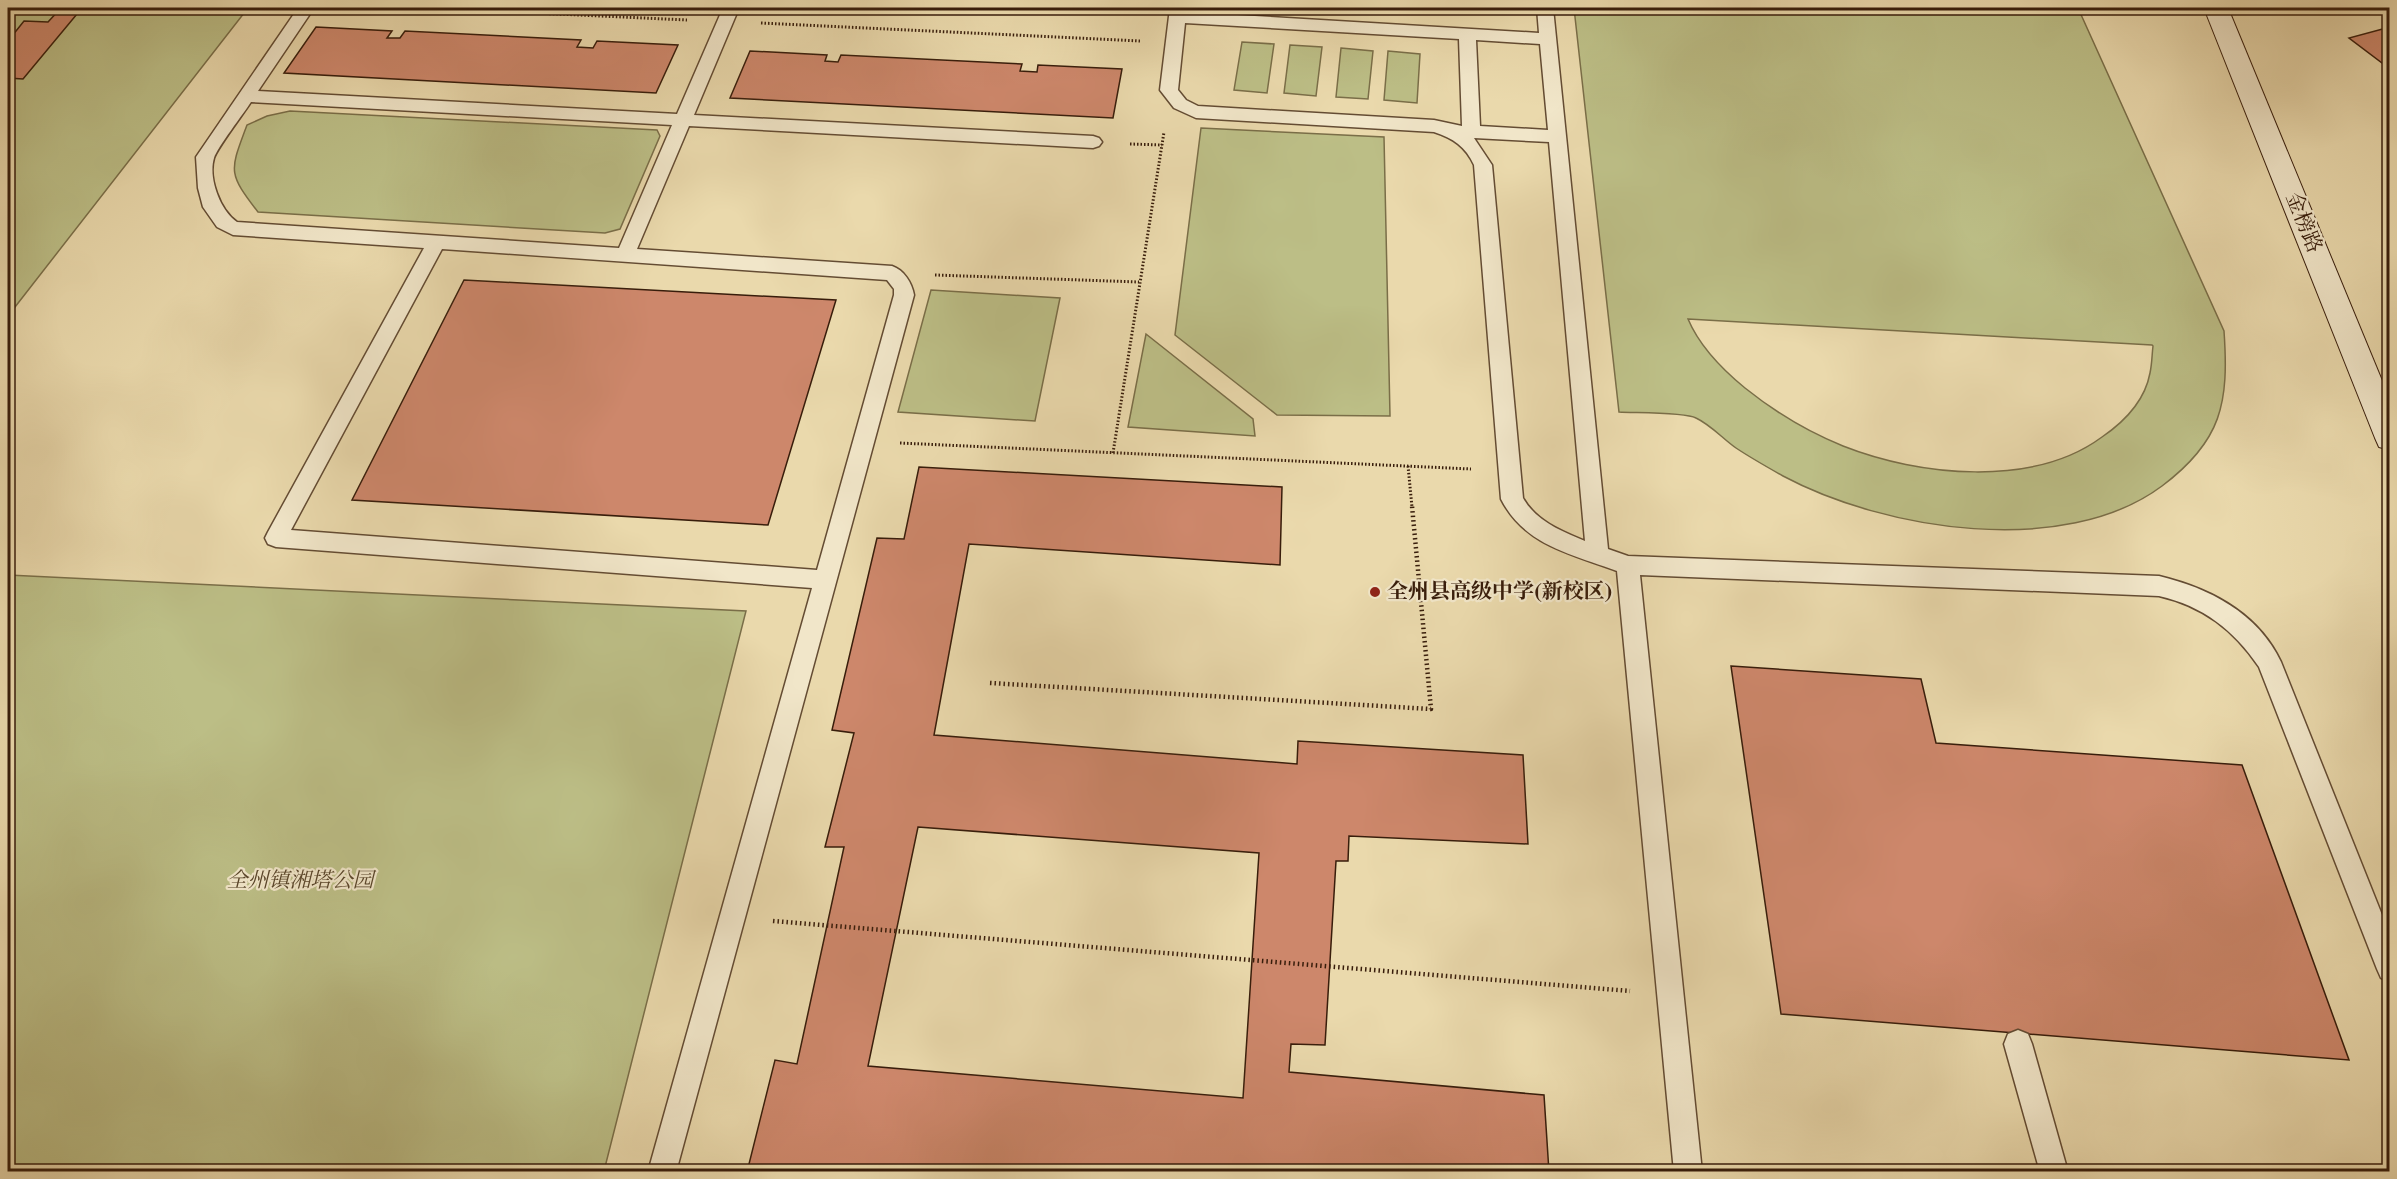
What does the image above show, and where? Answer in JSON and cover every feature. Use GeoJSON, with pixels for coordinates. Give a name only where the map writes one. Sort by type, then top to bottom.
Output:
{"type":"FeatureCollection","features":[{"type":"Feature","properties":{"kind":"main road","name":"金榜路"},"geometry":{"type":"LineString","coordinates":[[2216,8],[2390,438]]}},
{"type":"Feature","properties":{"kind":"lane"},"geometry":{"type":"LineString","coordinates":[[306,8],[205,157],[208,200],[229,226],[238,230],[892,273],[903,287],[904,295],[662,1172]]}},
{"type":"Feature","properties":{"kind":"lane"},"geometry":{"type":"LineString","coordinates":[[1545,8],[1597,553]]}},
{"type":"Feature","properties":{"kind":"lane"},"geometry":{"type":"LineString","coordinates":[[1548,39],[1177,12],[1169,90],[1174,100],[1196,112],[1434,126],[1462,131],[1557,136]]}},
{"type":"Feature","properties":{"kind":"lane"},"geometry":{"type":"LineString","coordinates":[[625,255],[728,14]]}},
{"type":"Feature","properties":{"kind":"lane"},"geometry":{"type":"LineString","coordinates":[[1467,34],[1462,131],[1484,165],[1508,471],[1512,499],[1524,519],[1541,531],[1628,565],[2159,586],[2181,590],[2201,598],[2224,612],[2252,637],[2269,662],[2390,969]]}},
{"type":"Feature","properties":{"kind":"lane"},"geometry":{"type":"LineString","coordinates":[[246,96],[1093,142]]}},
{"type":"Feature","properties":{"kind":"lane"},"geometry":{"type":"LineString","coordinates":[[436,243],[276,538],[826,580]]}},
{"type":"Feature","properties":{"kind":"lane"},"geometry":{"type":"LineString","coordinates":[[1628,565],[1688,1172]]}},
{"type":"Feature","properties":{"kind":"lane"},"geometry":{"type":"LineString","coordinates":[[2018,1044],[2054,1172]]}},
{"type":"Feature","properties":{"kind":"path"},"geometry":{"type":"LineString","coordinates":[[427,8],[728,14],[1174,42]]}},
{"type":"Feature","properties":{"kind":"path"},"geometry":{"type":"LineString","coordinates":[[1113,453],[1169,90]]}},
{"type":"Feature","properties":{"kind":"path"},"geometry":{"type":"LineString","coordinates":[[892,273],[1139,282]]}},
{"type":"Feature","properties":{"kind":"path"},"geometry":{"type":"LineString","coordinates":[[864,441],[1508,471]]}},
{"type":"Feature","properties":{"kind":"path"},"geometry":{"type":"LineString","coordinates":[[990,683],[1431,709],[1408,466]]}},
{"type":"Feature","properties":{"kind":"path"},"geometry":{"type":"LineString","coordinates":[[733,918],[1671,994]]}},
{"type":"Feature","properties":{"kind":"green space"},"geometry":{"type":"Polygon","coordinates":[[[8,8],[248,8],[8,316],[8,8]]]}},
{"type":"Feature","properties":{"kind":"green space"},"geometry":{"type":"Polygon","coordinates":[[[1574,8],[2078,8],[2224,331],[2225,379],[2217,419],[2198,453],[2182,469],[2162,486],[2122,509],[2076,523],[2026,529],[1974,529],[1921,522],[1871,511],[1824,495],[1759,462],[1736,448],[1707,424],[1690,416],[1619,412],[1574,8]],[[1688,319],[1705,348],[1728,373],[1768,405],[1805,428],[1843,446],[1873,456],[1940,470],[1975,472],[2010,470],[2043,464],[2074,453],[2102,437],[2126,417],[2143,392],[2151,370],[2152,345],[1688,319]]]}},
{"type":"Feature","properties":{"kind":"green space"},"geometry":{"type":"Polygon","coordinates":[[[1242,42],[1274,44],[1267,93],[1234,90],[1242,42]]]}},
{"type":"Feature","properties":{"kind":"green space"},"geometry":{"type":"Polygon","coordinates":[[[1290,45],[1322,47],[1316,96],[1284,93],[1290,45]]]}},
{"type":"Feature","properties":{"kind":"green space"},"geometry":{"type":"Polygon","coordinates":[[[1341,48],[1373,51],[1368,99],[1336,97],[1341,48]]]}},
{"type":"Feature","properties":{"kind":"green space"},"geometry":{"type":"Polygon","coordinates":[[[1388,51],[1420,54],[1417,103],[1384,100],[1388,51]]]}},
{"type":"Feature","properties":{"kind":"green space"},"geometry":{"type":"Polygon","coordinates":[[[290,111],[657,130],[660,136],[620,229],[605,233],[258,212],[236,179],[234,171],[237,152],[247,125],[267,116],[290,111]]]}},
{"type":"Feature","properties":{"kind":"green space"},"geometry":{"type":"Polygon","coordinates":[[[1201,128],[1384,137],[1390,416],[1277,415],[1175,335],[1201,128]]]}},
{"type":"Feature","properties":{"kind":"green space"},"geometry":{"type":"Polygon","coordinates":[[[931,290],[1060,298],[1035,421],[898,412],[931,290]]]}},
{"type":"Feature","properties":{"kind":"green space"},"geometry":{"type":"Polygon","coordinates":[[[1146,334],[1253,419],[1255,436],[1128,427],[1146,334]]]}},
{"type":"Feature","properties":{"kind":"green space","name":"全州镇湘塔公园"},"geometry":{"type":"Polygon","coordinates":[[[8,575],[746,611],[604,1171],[8,1171],[8,575]]]}},
{"type":"Feature","properties":{"kind":"building"},"geometry":{"type":"Polygon","coordinates":[[[61,8],[82,8],[23,79],[8,78],[8,41],[24,21],[48,22],[61,8]]]}},
{"type":"Feature","properties":{"kind":"building"},"geometry":{"type":"Polygon","coordinates":[[[1303,8],[1463,8],[1463,14],[1303,8]]]}},
{"type":"Feature","properties":{"kind":"building"},"geometry":{"type":"Polygon","coordinates":[[[316,27],[392,31],[387,38],[400,38],[405,31],[581,40],[577,47],[593,48],[597,41],[678,45],[656,93],[284,73],[316,27]]]}},
{"type":"Feature","properties":{"kind":"building"},"geometry":{"type":"Polygon","coordinates":[[[2390,27],[2390,69],[2349,38],[2390,27]]]}},
{"type":"Feature","properties":{"kind":"building"},"geometry":{"type":"Polygon","coordinates":[[[750,51],[827,55],[825,61],[838,62],[841,55],[1022,64],[1020,71],[1037,72],[1038,65],[1122,69],[1113,118],[730,98],[750,51]]]}},
{"type":"Feature","properties":{"kind":"building"},"geometry":{"type":"Polygon","coordinates":[[[464,280],[836,300],[768,525],[352,500],[464,280]]]}},
{"type":"Feature","properties":{"kind":"building"},"geometry":{"type":"Polygon","coordinates":[[[919,467],[1282,487],[1280,565],[969,544],[934,735],[1297,764],[1298,741],[1523,755],[1528,844],[1349,836],[1348,861],[1336,861],[1325,1045],[1291,1044],[1289,1072],[1544,1095],[1549,1172],[747,1172],[775,1060],[797,1064],[844,847],[825,847],[854,733],[832,730],[877,538],[904,539],[919,467]],[[918,827],[868,1066],[1243,1098],[1259,853],[918,827]]]}},
{"type":"Feature","properties":{"kind":"building"},"geometry":{"type":"Polygon","coordinates":[[[1731,666],[1921,679],[1936,743],[2242,765],[2349,1060],[1781,1014],[1731,666]]]}},
{"type":"Feature","properties":{"kind":"place","name":"全州县高级中学(新校区)"},"geometry":{"type":"Point","coordinates":[1375,592]}}]}
